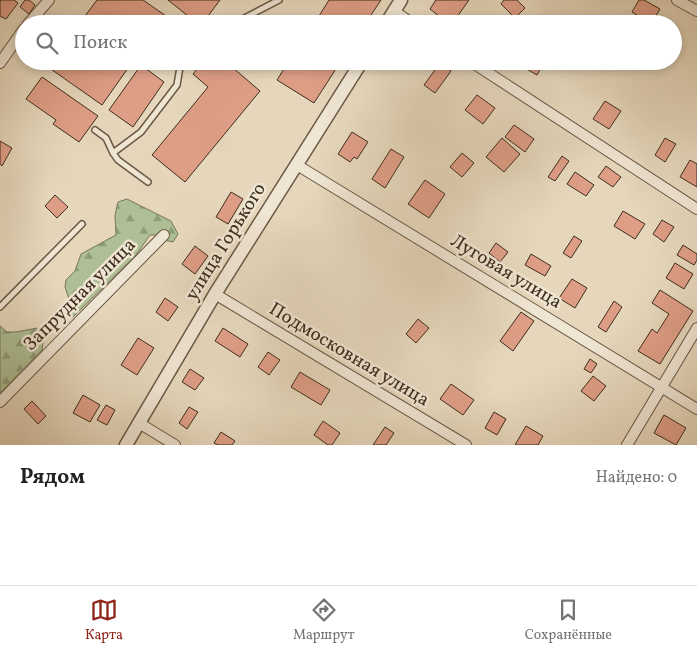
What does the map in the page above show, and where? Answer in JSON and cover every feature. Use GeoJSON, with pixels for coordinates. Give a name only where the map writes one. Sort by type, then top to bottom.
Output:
{"type":"FeatureCollection","features":[{"type":"Feature","properties":{"kind":"street"},"geometry":{"type":"LineString","coordinates":[[36,15],[49,0]]}},
{"type":"Feature","properties":{"kind":"street"},"geometry":{"type":"LineString","coordinates":[[392,15],[401,0]]}},
{"type":"Feature","properties":{"kind":"street"},"geometry":{"type":"LineString","coordinates":[[677,0],[697,11]]}},
{"type":"Feature","properties":{"kind":"street"},"geometry":{"type":"LineString","coordinates":[[394,12],[399,15]]}},
{"type":"Feature","properties":{"kind":"street"},"geometry":{"type":"LineString","coordinates":[[0,63],[15,42]]}},
{"type":"Feature","properties":{"kind":"street","name":"улица Горького"},"geometry":{"type":"LineString","coordinates":[[126,445],[214,294],[356,70]]}},
{"type":"Feature","properties":{"kind":"street"},"geometry":{"type":"LineString","coordinates":[[484,70],[697,209]]}},
{"type":"Feature","properties":{"kind":"street","name":"Луговая улица"},"geometry":{"type":"LineString","coordinates":[[296,165],[697,409]]}},
{"type":"Feature","properties":{"kind":"street","name":"Запрудная улица"},"geometry":{"type":"LineString","coordinates":[[0,402],[164,235]]}},
{"type":"Feature","properties":{"kind":"street","name":"Подмосковная улица"},"geometry":{"type":"LineString","coordinates":[[214,294],[466,445]]}},
{"type":"Feature","properties":{"kind":"street"},"geometry":{"type":"LineString","coordinates":[[627,445],[697,328]]}},
{"type":"Feature","properties":{"kind":"street"},"geometry":{"type":"LineString","coordinates":[[139,423],[175,445]]}},
{"type":"Feature","properties":{"kind":"lane"},"geometry":{"type":"LineString","coordinates":[[251,15],[280,0]]}},
{"type":"Feature","properties":{"kind":"lane"},"geometry":{"type":"LineString","coordinates":[[113,153],[140,132],[177,85],[180,70]]}},
{"type":"Feature","properties":{"kind":"lane"},"geometry":{"type":"LineString","coordinates":[[94,130],[106,138],[118,160],[148,182]]}},
{"type":"Feature","properties":{"kind":"lane"},"geometry":{"type":"LineString","coordinates":[[0,307],[82,224]]}},
{"type":"Feature","properties":{"kind":"green space"},"geometry":{"type":"Polygon","coordinates":[[[127,199],[171,221],[178,234],[173,242],[164,240],[158,235],[150,235],[136,255],[71,318],[67,316],[71,305],[65,287],[66,280],[75,271],[81,254],[116,235],[115,215],[118,202],[127,199]]]}},
{"type":"Feature","properties":{"kind":"green space"},"geometry":{"type":"Polygon","coordinates":[[[0,326],[7,332],[37,328],[44,335],[42,350],[0,393],[0,326]]]}},
{"type":"Feature","properties":{"kind":"building"},"geometry":{"type":"Polygon","coordinates":[[[0,0],[14,0],[18,3],[6,19],[0,16],[0,0]]]}},
{"type":"Feature","properties":{"kind":"building"},"geometry":{"type":"Polygon","coordinates":[[[25,0],[29,0],[35,5],[29,14],[20,7],[25,0]]]}},
{"type":"Feature","properties":{"kind":"building"},"geometry":{"type":"Polygon","coordinates":[[[97,0],[143,0],[165,15],[86,15],[97,0]]]}},
{"type":"Feature","properties":{"kind":"building"},"geometry":{"type":"Polygon","coordinates":[[[168,0],[220,0],[209,15],[187,15],[168,0]]]}},
{"type":"Feature","properties":{"kind":"building"},"geometry":{"type":"Polygon","coordinates":[[[329,0],[381,0],[371,15],[320,15],[329,0]]]}},
{"type":"Feature","properties":{"kind":"building"},"geometry":{"type":"Polygon","coordinates":[[[436,0],[469,0],[458,15],[438,15],[430,9],[436,0]]]}},
{"type":"Feature","properties":{"kind":"building"},"geometry":{"type":"Polygon","coordinates":[[[504,0],[517,0],[525,8],[518,15],[512,15],[501,4],[504,0]]]}},
{"type":"Feature","properties":{"kind":"building"},"geometry":{"type":"Polygon","coordinates":[[[639,0],[644,0],[660,9],[656,15],[637,15],[632,12],[639,0]]]}},
{"type":"Feature","properties":{"kind":"building"},"geometry":{"type":"Polygon","coordinates":[[[52,70],[127,70],[102,105],[52,70]]]}},
{"type":"Feature","properties":{"kind":"building"},"geometry":{"type":"Polygon","coordinates":[[[137,70],[148,70],[164,82],[133,127],[109,110],[137,70]]]}},
{"type":"Feature","properties":{"kind":"building"},"geometry":{"type":"Polygon","coordinates":[[[196,70],[236,70],[260,91],[185,182],[152,155],[208,87],[193,74],[196,70]]]}},
{"type":"Feature","properties":{"kind":"building"},"geometry":{"type":"Polygon","coordinates":[[[283,70],[335,70],[314,103],[277,80],[283,70]]]}},
{"type":"Feature","properties":{"kind":"building"},"geometry":{"type":"Polygon","coordinates":[[[435,70],[451,71],[435,93],[424,85],[435,70]]]}},
{"type":"Feature","properties":{"kind":"building"},"geometry":{"type":"Polygon","coordinates":[[[528,70],[540,70],[537,75],[528,70]]]}},
{"type":"Feature","properties":{"kind":"building"},"geometry":{"type":"Polygon","coordinates":[[[42,77],[98,116],[79,142],[53,124],[56,120],[26,99],[42,77]]]}},
{"type":"Feature","properties":{"kind":"building"},"geometry":{"type":"Polygon","coordinates":[[[477,95],[495,108],[483,124],[465,110],[477,95]]]}},
{"type":"Feature","properties":{"kind":"building"},"geometry":{"type":"Polygon","coordinates":[[[605,101],[621,111],[609,129],[593,119],[605,101]]]}},
{"type":"Feature","properties":{"kind":"building"},"geometry":{"type":"Polygon","coordinates":[[[514,125],[534,139],[525,152],[505,137],[514,125]]]}},
{"type":"Feature","properties":{"kind":"building"},"geometry":{"type":"Polygon","coordinates":[[[352,132],[368,142],[357,159],[354,157],[350,162],[338,154],[352,132]]]}},
{"type":"Feature","properties":{"kind":"building"},"geometry":{"type":"Polygon","coordinates":[[[502,138],[520,154],[504,172],[486,157],[502,138]]]}},
{"type":"Feature","properties":{"kind":"building"},"geometry":{"type":"Polygon","coordinates":[[[665,138],[676,144],[665,162],[655,155],[665,138]]]}},
{"type":"Feature","properties":{"kind":"building"},"geometry":{"type":"Polygon","coordinates":[[[0,141],[12,148],[2,166],[0,164],[0,141]]]}},
{"type":"Feature","properties":{"kind":"building"},"geometry":{"type":"Polygon","coordinates":[[[391,149],[404,157],[385,188],[372,179],[391,149]]]}},
{"type":"Feature","properties":{"kind":"building"},"geometry":{"type":"Polygon","coordinates":[[[462,153],[474,163],[462,177],[450,167],[462,153]]]}},
{"type":"Feature","properties":{"kind":"building"},"geometry":{"type":"Polygon","coordinates":[[[562,156],[569,161],[555,181],[548,177],[562,156]]]}},
{"type":"Feature","properties":{"kind":"building"},"geometry":{"type":"Polygon","coordinates":[[[690,160],[697,164],[697,187],[680,177],[690,160]]]}},
{"type":"Feature","properties":{"kind":"building"},"geometry":{"type":"Polygon","coordinates":[[[606,166],[621,177],[613,187],[598,177],[606,166]]]}},
{"type":"Feature","properties":{"kind":"building"},"geometry":{"type":"Polygon","coordinates":[[[575,172],[594,185],[586,196],[567,184],[575,172]]]}},
{"type":"Feature","properties":{"kind":"building"},"geometry":{"type":"Polygon","coordinates":[[[425,180],[445,194],[429,218],[408,204],[425,180]]]}},
{"type":"Feature","properties":{"kind":"building"},"geometry":{"type":"Polygon","coordinates":[[[231,192],[243,199],[228,224],[216,217],[231,192]]]}},
{"type":"Feature","properties":{"kind":"building"},"geometry":{"type":"Polygon","coordinates":[[[55,195],[68,207],[57,218],[45,206],[55,195]]]}},
{"type":"Feature","properties":{"kind":"building"},"geometry":{"type":"Polygon","coordinates":[[[623,211],[645,224],[635,239],[614,226],[623,211]]]}},
{"type":"Feature","properties":{"kind":"building"},"geometry":{"type":"Polygon","coordinates":[[[662,220],[674,227],[664,242],[653,234],[662,220]]]}},
{"type":"Feature","properties":{"kind":"building"},"geometry":{"type":"Polygon","coordinates":[[[574,236],[582,241],[571,258],[563,253],[574,236]]]}},
{"type":"Feature","properties":{"kind":"building"},"geometry":{"type":"Polygon","coordinates":[[[496,243],[508,252],[500,262],[489,253],[496,243]]]}},
{"type":"Feature","properties":{"kind":"building"},"geometry":{"type":"Polygon","coordinates":[[[683,245],[697,254],[697,260],[694,265],[677,255],[683,245]]]}},
{"type":"Feature","properties":{"kind":"building"},"geometry":{"type":"Polygon","coordinates":[[[195,246],[208,256],[195,274],[182,264],[195,246]]]}},
{"type":"Feature","properties":{"kind":"building"},"geometry":{"type":"Polygon","coordinates":[[[531,254],[551,266],[545,276],[525,265],[531,254]]]}},
{"type":"Feature","properties":{"kind":"building"},"geometry":{"type":"Polygon","coordinates":[[[675,263],[693,274],[684,289],[666,278],[675,263]]]}},
{"type":"Feature","properties":{"kind":"building"},"geometry":{"type":"Polygon","coordinates":[[[572,279],[587,288],[575,308],[559,298],[572,279]]]}},
{"type":"Feature","properties":{"kind":"building"},"geometry":{"type":"Polygon","coordinates":[[[660,290],[693,311],[660,364],[638,351],[652,329],[657,333],[669,314],[652,303],[660,290]]]}},
{"type":"Feature","properties":{"kind":"building"},"geometry":{"type":"Polygon","coordinates":[[[165,298],[178,307],[168,321],[156,312],[165,298]]]}},
{"type":"Feature","properties":{"kind":"building"},"geometry":{"type":"Polygon","coordinates":[[[614,301],[622,307],[606,332],[598,327],[614,301]]]}},
{"type":"Feature","properties":{"kind":"building"},"geometry":{"type":"Polygon","coordinates":[[[521,312],[534,321],[513,351],[500,341],[521,312]]]}},
{"type":"Feature","properties":{"kind":"building"},"geometry":{"type":"Polygon","coordinates":[[[418,319],[429,328],[416,343],[406,334],[418,319]]]}},
{"type":"Feature","properties":{"kind":"building"},"geometry":{"type":"Polygon","coordinates":[[[223,328],[248,344],[240,357],[215,341],[223,328]]]}},
{"type":"Feature","properties":{"kind":"building"},"geometry":{"type":"Polygon","coordinates":[[[138,338],[154,348],[137,375],[121,365],[138,338]]]}},
{"type":"Feature","properties":{"kind":"building"},"geometry":{"type":"Polygon","coordinates":[[[268,352],[280,360],[269,375],[258,367],[268,352]]]}},
{"type":"Feature","properties":{"kind":"building"},"geometry":{"type":"Polygon","coordinates":[[[590,359],[597,364],[591,373],[584,369],[590,359]]]}},
{"type":"Feature","properties":{"kind":"building"},"geometry":{"type":"Polygon","coordinates":[[[190,369],[204,378],[195,390],[182,382],[190,369]]]}},
{"type":"Feature","properties":{"kind":"building"},"geometry":{"type":"Polygon","coordinates":[[[300,372],[330,390],[321,405],[291,387],[300,372]]]}},
{"type":"Feature","properties":{"kind":"building"},"geometry":{"type":"Polygon","coordinates":[[[593,376],[606,386],[594,401],[581,391],[593,376]]]}},
{"type":"Feature","properties":{"kind":"building"},"geometry":{"type":"Polygon","coordinates":[[[451,384],[474,400],[463,415],[440,399],[451,384]]]}},
{"type":"Feature","properties":{"kind":"building"},"geometry":{"type":"Polygon","coordinates":[[[83,395],[100,405],[90,422],[73,413],[83,395]]]}},
{"type":"Feature","properties":{"kind":"building"},"geometry":{"type":"Polygon","coordinates":[[[32,401],[46,416],[38,424],[24,409],[32,401]]]}},
{"type":"Feature","properties":{"kind":"building"},"geometry":{"type":"Polygon","coordinates":[[[106,405],[115,410],[107,425],[97,420],[106,405]]]}},
{"type":"Feature","properties":{"kind":"building"},"geometry":{"type":"Polygon","coordinates":[[[189,407],[198,412],[187,429],[179,423],[189,407]]]}},
{"type":"Feature","properties":{"kind":"building"},"geometry":{"type":"Polygon","coordinates":[[[494,412],[506,419],[497,435],[485,428],[494,412]]]}},
{"type":"Feature","properties":{"kind":"building"},"geometry":{"type":"Polygon","coordinates":[[[664,415],[686,428],[676,445],[654,433],[664,415]]]}},
{"type":"Feature","properties":{"kind":"building"},"geometry":{"type":"Polygon","coordinates":[[[323,421],[340,433],[332,445],[328,445],[314,435],[323,421]]]}},
{"type":"Feature","properties":{"kind":"building"},"geometry":{"type":"Polygon","coordinates":[[[526,426],[543,436],[538,445],[515,445],[526,426]]]}},
{"type":"Feature","properties":{"kind":"building"},"geometry":{"type":"Polygon","coordinates":[[[385,427],[394,433],[386,445],[373,445],[385,427]]]}},
{"type":"Feature","properties":{"kind":"building"},"geometry":{"type":"Polygon","coordinates":[[[221,432],[235,441],[232,445],[218,445],[214,443],[221,432]]]}}]}
